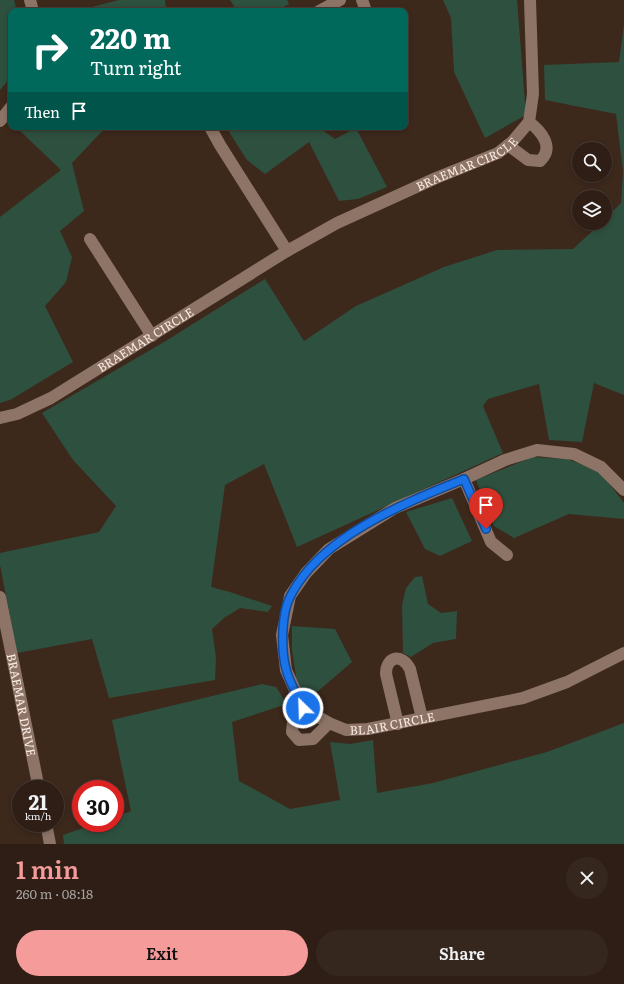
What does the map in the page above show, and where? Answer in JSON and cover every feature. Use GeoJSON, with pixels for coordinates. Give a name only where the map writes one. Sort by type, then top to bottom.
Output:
{"type":"FeatureCollection","features":[{"type":"Feature","properties":{"kind":"street"},"geometry":{"type":"LineString","coordinates":[[508,145],[528,160],[540,161],[545,156],[547,148],[545,139],[529,122],[533,94],[530,0]]}},
{"type":"Feature","properties":{"kind":"street"},"geometry":{"type":"LineString","coordinates":[[0,121],[8,111]]}},
{"type":"Feature","properties":{"kind":"street","name":"BRAEMAR CIRCLE"},"geometry":{"type":"LineString","coordinates":[[0,418],[17,414],[51,398],[287,251],[337,223],[436,178],[498,153],[508,145],[529,122]]}},
{"type":"Feature","properties":{"kind":"street"},"geometry":{"type":"LineString","coordinates":[[212,130],[287,251]]}},
{"type":"Feature","properties":{"kind":"street"},"geometry":{"type":"LineString","coordinates":[[90,239],[152,336]]}},
{"type":"Feature","properties":{"kind":"street"},"geometry":{"type":"LineString","coordinates":[[329,723],[313,739],[299,740],[292,732],[293,722],[303,708],[286,670],[282,635],[290,596],[298,584],[329,549],[395,508],[505,460],[537,450],[574,454],[601,467],[624,490]]}},
{"type":"Feature","properties":{"kind":"street"},"geometry":{"type":"LineString","coordinates":[[464,479],[491,542],[507,555]]}},
{"type":"Feature","properties":{"kind":"street","name":"BRAEMAR DRIVE"},"geometry":{"type":"LineString","coordinates":[[0,597],[37,780]]}},
{"type":"Feature","properties":{"kind":"street","name":"BLAIR CIRCLE"},"geometry":{"type":"LineString","coordinates":[[303,708],[329,723],[346,730],[368,729],[398,724],[523,698],[567,682],[624,653]]}},
{"type":"Feature","properties":{"kind":"street"},"geometry":{"type":"LineString","coordinates":[[398,724],[386,674],[386,667],[389,662],[395,659],[402,659],[407,663],[410,669],[422,718]]}},
{"type":"Feature","properties":{"kind":"street"},"geometry":{"type":"LineString","coordinates":[[48,832],[50,844]]}},
{"type":"Feature","properties":{"kind":"green space"},"geometry":{"type":"Polygon","coordinates":[[[0,0],[14,0],[16,8],[8,8],[8,81],[0,90],[0,0]]]}},
{"type":"Feature","properties":{"kind":"green space"},"geometry":{"type":"Polygon","coordinates":[[[119,0],[165,0],[166,8],[88,8],[119,0]]]}},
{"type":"Feature","properties":{"kind":"green space"},"geometry":{"type":"Polygon","coordinates":[[[230,0],[287,0],[289,4],[281,8],[235,8],[230,0]]]}},
{"type":"Feature","properties":{"kind":"green space"},"geometry":{"type":"Polygon","coordinates":[[[443,0],[517,0],[526,115],[485,138],[454,72],[451,18],[443,0]]]}},
{"type":"Feature","properties":{"kind":"green space"},"geometry":{"type":"Polygon","coordinates":[[[624,24],[624,395],[594,383],[582,442],[549,440],[539,384],[488,399],[483,406],[503,453],[297,547],[264,464],[225,485],[211,587],[272,606],[268,612],[240,608],[224,618],[212,629],[216,658],[215,680],[109,698],[92,639],[17,653],[0,565],[0,553],[99,532],[116,506],[73,460],[42,413],[164,342],[265,279],[304,341],[356,306],[444,267],[497,250],[573,249],[593,230],[612,230],[612,212],[621,203],[623,171],[616,114],[545,100],[544,65],[619,62],[624,24]]]}},
{"type":"Feature","properties":{"kind":"green space"},"geometry":{"type":"Polygon","coordinates":[[[19,130],[103,130],[72,163],[84,211],[60,231],[72,257],[66,282],[45,306],[73,362],[10,400],[0,403],[0,217],[61,170],[19,130]]]}},
{"type":"Feature","properties":{"kind":"green space"},"geometry":{"type":"Polygon","coordinates":[[[228,130],[322,130],[335,139],[352,130],[357,130],[387,187],[358,199],[339,201],[309,142],[265,174],[247,160],[228,130]]]}},
{"type":"Feature","properties":{"kind":"green space"},"geometry":{"type":"Polygon","coordinates":[[[533,457],[567,459],[600,471],[624,503],[624,519],[569,514],[514,538],[494,526],[476,480],[533,457]]]}},
{"type":"Feature","properties":{"kind":"green space"},"geometry":{"type":"Polygon","coordinates":[[[452,498],[472,541],[440,556],[425,549],[406,512],[452,498]]]}},
{"type":"Feature","properties":{"kind":"green space"},"geometry":{"type":"Polygon","coordinates":[[[422,576],[428,604],[441,613],[457,611],[456,639],[433,643],[411,657],[403,653],[402,605],[406,588],[415,577],[422,576]]]}},
{"type":"Feature","properties":{"kind":"green space"},"geometry":{"type":"Polygon","coordinates":[[[292,626],[335,629],[352,662],[310,698],[298,690],[292,650],[292,626]]]}},
{"type":"Feature","properties":{"kind":"green space"},"geometry":{"type":"Polygon","coordinates":[[[262,684],[276,687],[287,704],[232,722],[239,781],[290,809],[340,800],[330,742],[350,744],[373,740],[377,793],[433,783],[547,752],[624,723],[624,844],[64,844],[63,835],[72,832],[124,832],[124,814],[131,811],[112,720],[262,684]]]}},
{"type":"Feature","properties":{"kind":"route"},"geometry":{"type":"LineString","coordinates":[[303,708],[286,670],[282,635],[290,596],[306,573],[329,549],[395,508],[464,479],[486,529]]}}]}
